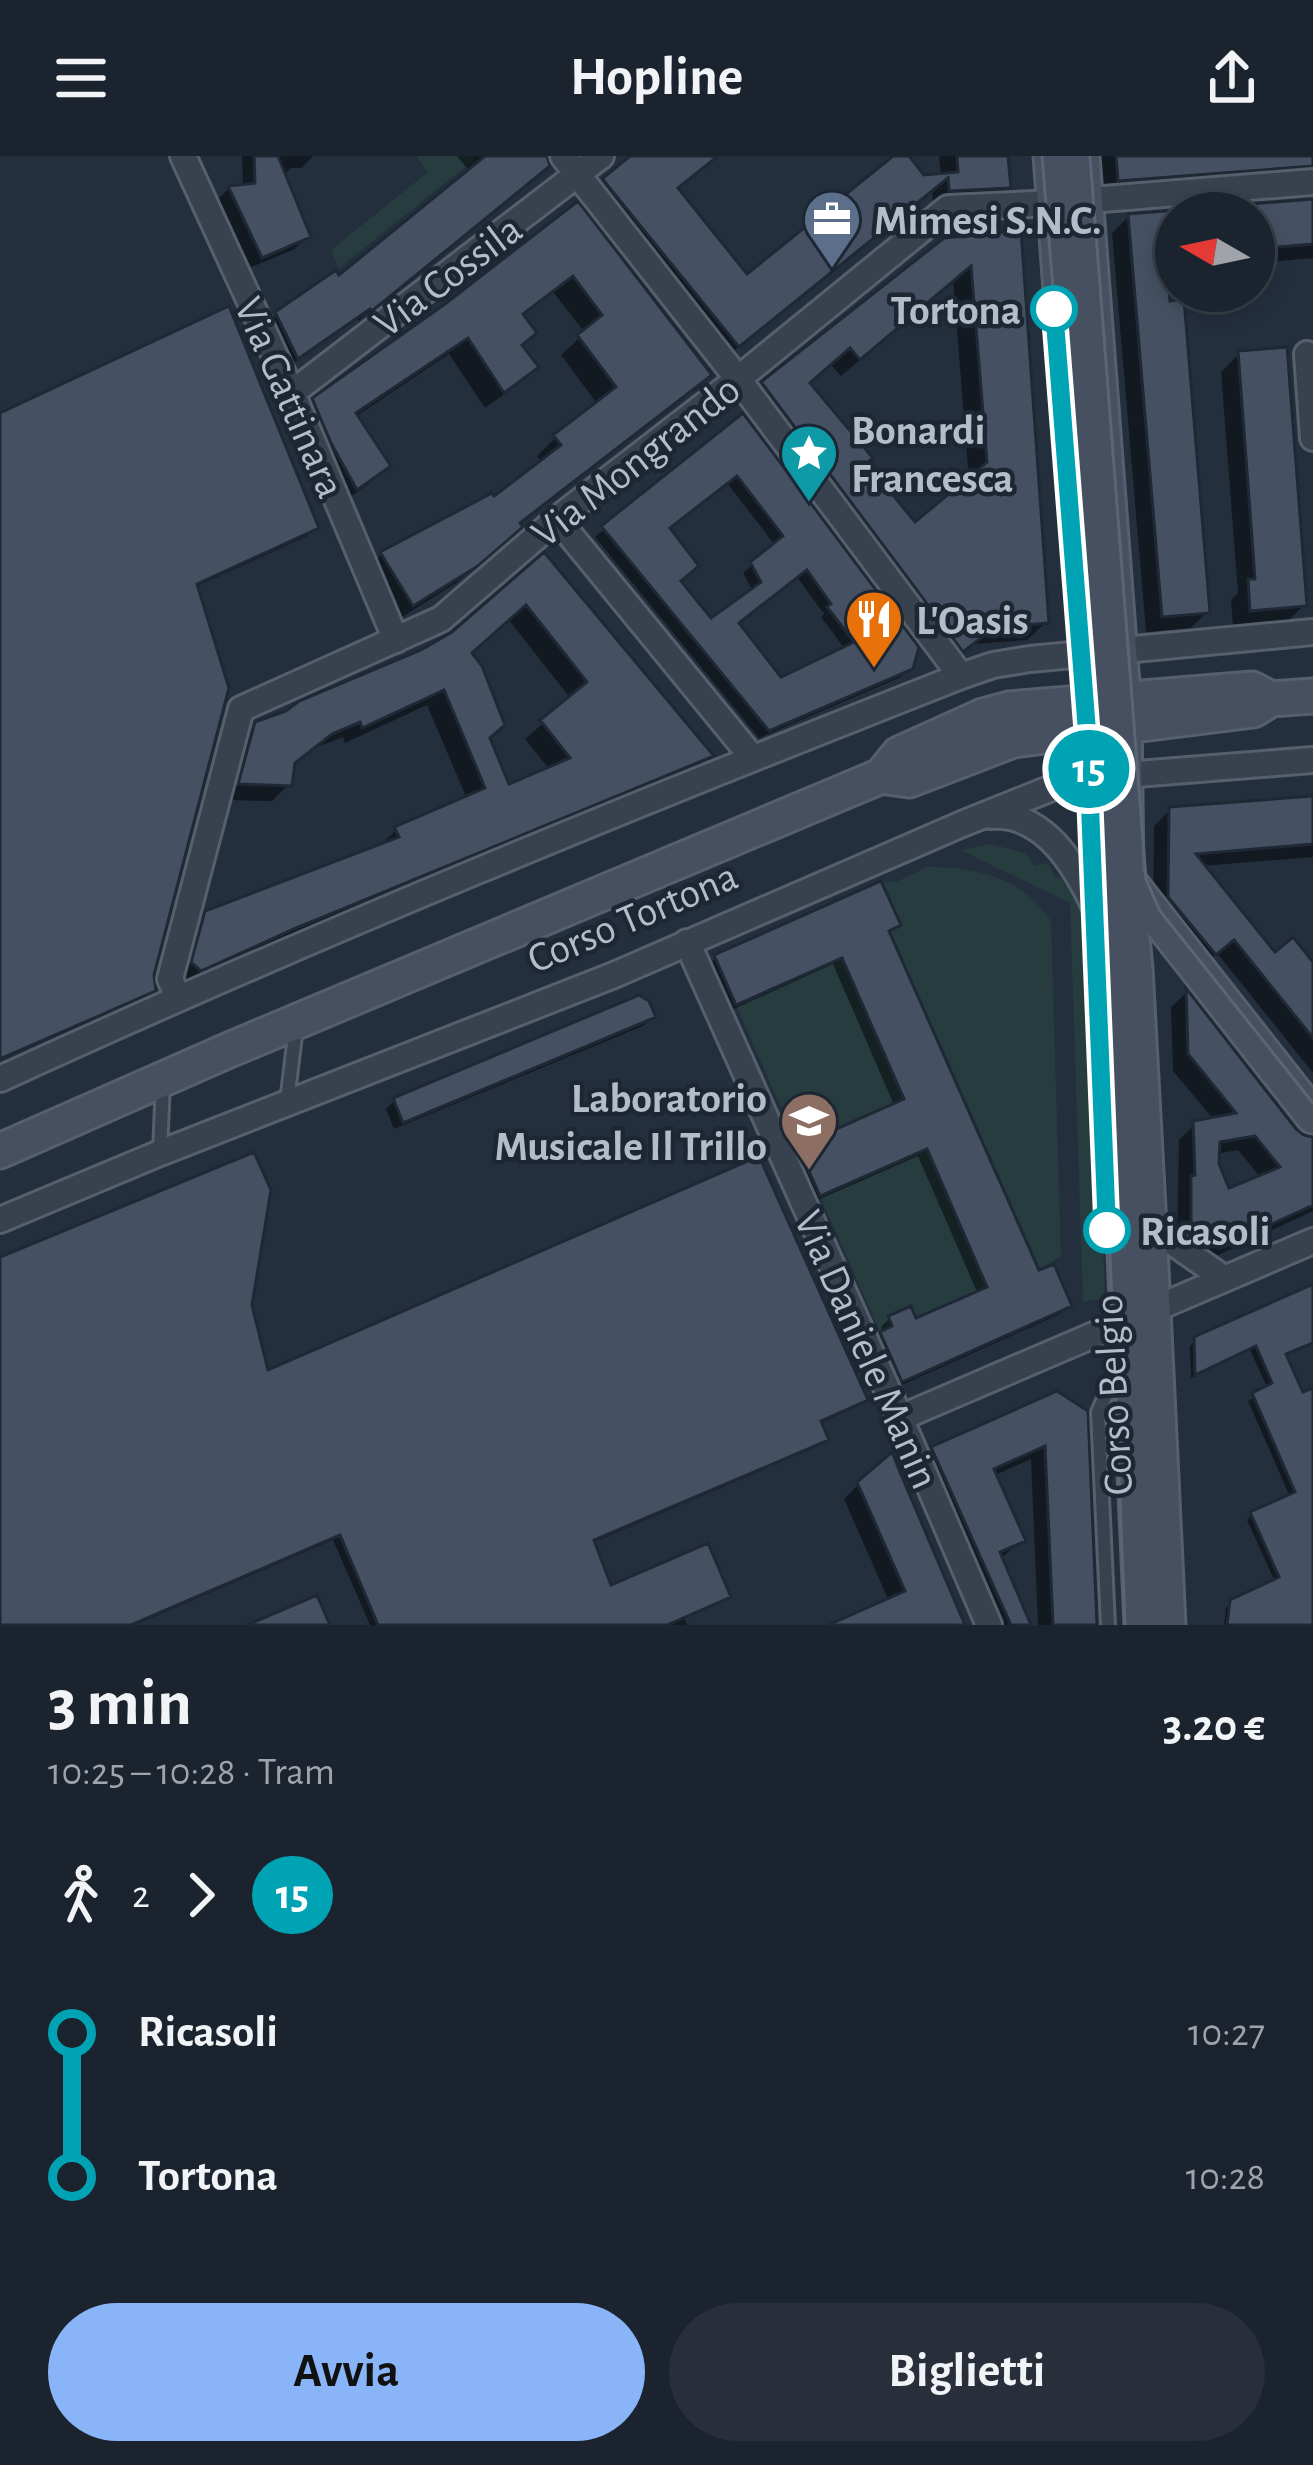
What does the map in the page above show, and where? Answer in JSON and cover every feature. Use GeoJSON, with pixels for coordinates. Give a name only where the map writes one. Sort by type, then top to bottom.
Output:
{"type":"FeatureCollection","features":[{"type":"Feature","properties":{"kind":"main road","name":"Corso Belgio"},"geometry":{"type":"LineString","coordinates":[[1051,156],[1070,201],[1110,775],[1135,968],[1149,1226],[1137,1325],[1142,1625]]}},
{"type":"Feature","properties":{"kind":"main road","name":"Corso Belgio"},"geometry":{"type":"LineString","coordinates":[[1070,201],[1082,156]]}},
{"type":"Feature","properties":{"kind":"main road","name":"Corso Tortona"},"geometry":{"type":"LineString","coordinates":[[0,1150],[881,776],[899,754],[983,716],[1009,710],[1108,714],[1253,710],[1271,699],[1313,696]]}},
{"type":"Feature","properties":{"kind":"main road","name":"Corso Belgio"},"geometry":{"type":"LineString","coordinates":[[1110,775],[1100,863],[1137,1325],[1168,1625]]}},
{"type":"Feature","properties":{"kind":"main road"},"geometry":{"type":"LineString","coordinates":[[1126,878],[1313,1116]]}},
{"type":"Feature","properties":{"kind":"street","name":"Via Gattinara"},"geometry":{"type":"LineString","coordinates":[[183,156],[292,393],[396,640]]}},
{"type":"Feature","properties":{"kind":"street","name":"Via Cossila"},"geometry":{"type":"LineString","coordinates":[[292,393],[570,166],[602,156]]}},
{"type":"Feature","properties":{"kind":"street"},"geometry":{"type":"LineString","coordinates":[[570,166],[738,379],[961,676]]}},
{"type":"Feature","properties":{"kind":"street","name":"Via Mongrando"},"geometry":{"type":"LineString","coordinates":[[178,997],[170,979],[241,709],[441,619],[557,519],[948,208],[1313,182]]}},
{"type":"Feature","properties":{"kind":"street"},"geometry":{"type":"LineString","coordinates":[[1306,354],[1313,438]]}},
{"type":"Feature","properties":{"kind":"street"},"geometry":{"type":"LineString","coordinates":[[557,519],[752,758]]}},
{"type":"Feature","properties":{"kind":"street"},"geometry":{"type":"LineString","coordinates":[[0,1078],[178,997],[752,758],[993,665],[1313,632]]}},
{"type":"Feature","properties":{"kind":"street","name":"Corso Tortona"},"geometry":{"type":"LineString","coordinates":[[0,1220],[614,975],[1074,779],[1313,760]]}},
{"type":"Feature","properties":{"kind":"street"},"geometry":{"type":"LineString","coordinates":[[982,817],[1021,819],[1047,836],[1077,871],[1108,938]]}},
{"type":"Feature","properties":{"kind":"street","name":"Via Daniele Manin"},"geometry":{"type":"LineString","coordinates":[[687,942],[989,1625]]}},
{"type":"Feature","properties":{"kind":"street"},"geometry":{"type":"LineString","coordinates":[[1149,1226],[1225,1279]]}},
{"type":"Feature","properties":{"kind":"street"},"geometry":{"type":"LineString","coordinates":[[900,1418],[1137,1325],[1225,1279],[1313,1241]]}},
{"type":"Feature","properties":{"kind":"lane"},"geometry":{"type":"LineString","coordinates":[[286,1103],[296,1022]]}},
{"type":"Feature","properties":{"kind":"lane"},"geometry":{"type":"LineString","coordinates":[[160,1153],[163,1079]]}},
{"type":"Feature","properties":{"kind":"lane","name":"Corso Belgio"},"geometry":{"type":"LineString","coordinates":[[1108,1625],[1098,1412],[1137,1325]]}},
{"type":"Feature","properties":{"kind":"green space"},"geometry":{"type":"Polygon","coordinates":[[[416,156],[471,156],[474,160],[339,268],[331,250],[428,172],[416,156]]]}},
{"type":"Feature","properties":{"kind":"green space"},"geometry":{"type":"Polygon","coordinates":[[[990,844],[1026,853],[1035,866],[1048,863],[1054,876],[1065,879],[1078,892],[1078,906],[1091,914],[1105,1298],[1083,1302],[1070,903],[960,850],[990,844]]]}},
{"type":"Feature","properties":{"kind":"green space"},"geometry":{"type":"Polygon","coordinates":[[[927,867],[963,869],[997,878],[1026,894],[1051,921],[1061,1256],[1039,1270],[889,931],[901,925],[881,881],[896,882],[927,867]]]}},
{"type":"Feature","properties":{"kind":"green space"},"geometry":{"type":"Polygon","coordinates":[[[839,951],[904,1099],[798,1146],[736,1005],[839,951]]]}},
{"type":"Feature","properties":{"kind":"green space"},"geometry":{"type":"Polygon","coordinates":[[[927,1149],[989,1292],[880,1332],[820,1196],[927,1149]]]}},
{"type":"Feature","properties":{"kind":"building"},"geometry":{"type":"Polygon","coordinates":[[[254,156],[278,156],[311,237],[262,258],[228,186],[255,183],[254,156]]]}},
{"type":"Feature","properties":{"kind":"building"},"geometry":{"type":"Polygon","coordinates":[[[485,156],[547,156],[550,166],[372,311],[298,359],[275,312],[336,270],[339,275],[485,156]]]}},
{"type":"Feature","properties":{"kind":"building"},"geometry":{"type":"Polygon","coordinates":[[[630,156],[718,156],[678,188],[747,274],[893,156],[909,156],[924,175],[958,172],[957,156],[1008,156],[1011,188],[949,191],[948,178],[739,347],[604,181],[630,156]]]}},
{"type":"Feature","properties":{"kind":"building"},"geometry":{"type":"Polygon","coordinates":[[[1116,156],[1313,156],[1313,166],[1118,181],[1116,156]]]}},
{"type":"Feature","properties":{"kind":"building"},"geometry":{"type":"Polygon","coordinates":[[[1313,199],[1313,244],[1275,247],[1275,202],[1313,199]]]}},
{"type":"Feature","properties":{"kind":"building"},"geometry":{"type":"Polygon","coordinates":[[[578,201],[712,375],[520,523],[523,527],[478,566],[413,606],[380,552],[494,496],[561,445],[553,435],[616,387],[577,335],[602,315],[573,276],[523,314],[537,333],[522,345],[539,367],[504,393],[468,338],[356,413],[391,466],[357,490],[312,398],[445,304],[578,201]]]}},
{"type":"Feature","properties":{"kind":"building"},"geometry":{"type":"Polygon","coordinates":[[[1155,212],[1155,312],[1185,312],[1210,613],[1162,617],[1128,214],[1155,212]]]}},
{"type":"Feature","properties":{"kind":"building"},"geometry":{"type":"Polygon","coordinates":[[[1021,230],[1049,623],[995,627],[963,652],[761,382],[944,238],[1021,230]],[[971,266],[860,360],[850,348],[810,383],[873,458],[867,463],[915,522],[987,462],[971,266]]]}},
{"type":"Feature","properties":{"kind":"building"},"geometry":{"type":"Polygon","coordinates":[[[229,306],[319,528],[197,584],[229,688],[154,975],[156,991],[0,1059],[0,413],[229,306]]]}},
{"type":"Feature","properties":{"kind":"building"},"geometry":{"type":"Polygon","coordinates":[[[1287,347],[1307,606],[1250,611],[1248,579],[1255,579],[1238,351],[1287,347]]]}},
{"type":"Feature","properties":{"kind":"building"},"geometry":{"type":"Polygon","coordinates":[[[743,413],[919,647],[913,669],[769,731],[601,526],[743,413]],[[737,476],[670,528],[699,566],[681,581],[711,618],[761,582],[750,562],[783,536],[737,476]],[[807,570],[739,623],[781,677],[854,642],[807,570]]]}},
{"type":"Feature","properties":{"kind":"building"},"geometry":{"type":"Polygon","coordinates":[[[544,552],[714,756],[201,971],[191,962],[205,911],[399,837],[394,827],[485,788],[444,690],[362,728],[360,722],[332,734],[295,763],[292,786],[238,784],[255,722],[452,632],[544,552]],[[526,605],[472,653],[482,666],[505,725],[490,738],[509,784],[570,758],[540,720],[587,682],[526,605]]]}},
{"type":"Feature","properties":{"kind":"building"},"geometry":{"type":"Polygon","coordinates":[[[1313,796],[1313,844],[1196,854],[1275,952],[1293,937],[1313,962],[1313,1038],[1234,940],[1216,955],[1168,897],[1169,807],[1313,796]]]}},
{"type":"Feature","properties":{"kind":"building"},"geometry":{"type":"Polygon","coordinates":[[[881,881],[901,925],[889,931],[1039,1270],[1054,1264],[1072,1306],[902,1382],[880,1332],[892,1326],[888,1316],[911,1306],[916,1318],[987,1287],[927,1149],[820,1196],[798,1146],[904,1099],[842,958],[736,1005],[714,955],[881,881]]]}},
{"type":"Feature","properties":{"kind":"building"},"geometry":{"type":"Polygon","coordinates":[[[1186,988],[1296,1129],[1313,1137],[1313,1205],[1229,1244],[1191,1222],[1193,1121],[1236,1113],[1188,1054],[1186,988]],[[1255,1136],[1220,1142],[1219,1164],[1229,1188],[1280,1167],[1255,1136]]]}},
{"type":"Feature","properties":{"kind":"building"},"geometry":{"type":"Polygon","coordinates":[[[639,995],[649,1001],[656,1017],[403,1123],[393,1098],[639,995]]]}},
{"type":"Feature","properties":{"kind":"building"},"geometry":{"type":"Polygon","coordinates":[[[254,1152],[271,1190],[252,1305],[268,1370],[759,1156],[868,1400],[821,1421],[829,1440],[594,1540],[611,1585],[708,1543],[731,1597],[667,1625],[378,1625],[340,1535],[131,1625],[0,1625],[0,1257],[254,1152]]]}},
{"type":"Feature","properties":{"kind":"building"},"geometry":{"type":"Polygon","coordinates":[[[1313,1284],[1313,1343],[1286,1354],[1303,1392],[1313,1388],[1313,1625],[1227,1625],[1230,1600],[1279,1577],[1250,1512],[1295,1492],[1252,1393],[1272,1383],[1256,1346],[1195,1375],[1194,1337],[1313,1284]]]}},
{"type":"Feature","properties":{"kind":"building"},"geometry":{"type":"Polygon","coordinates":[[[1057,1391],[1088,1411],[1097,1625],[1053,1625],[1045,1446],[994,1469],[1026,1541],[1000,1552],[1031,1625],[1011,1625],[931,1447],[1057,1391]]]}},
{"type":"Feature","properties":{"kind":"building"},"geometry":{"type":"Polygon","coordinates":[[[892,1452],[965,1625],[828,1625],[905,1591],[857,1482],[892,1452]]]}},
{"type":"Feature","properties":{"kind":"building"},"geometry":{"type":"Polygon","coordinates":[[[317,1595],[330,1625],[247,1625],[317,1595]]]}},
{"type":"Feature","properties":{"kind":"tram line"},"geometry":{"type":"LineString","coordinates":[[1042,156],[1092,813],[1125,1625]]}},
{"type":"Feature","properties":{"kind":"tram line"},"geometry":{"type":"LineString","coordinates":[[1090,156],[1146,879],[1160,911],[1313,1103]]}},
{"type":"Feature","properties":{"kind":"tram line","name":"15"},"geometry":{"type":"LineString","coordinates":[[1054,309],[1092,813],[1107,1230]]}},
{"type":"Feature","properties":{"kind":"place","name":"Mimesi S.N.C."},"geometry":{"type":"Point","coordinates":[832,270]}},
{"type":"Feature","properties":{"kind":"place","name":"Tortona"},"geometry":{"type":"Point","coordinates":[1054,309]}},
{"type":"Feature","properties":{"kind":"place","name":"Bonardi Francesca"},"geometry":{"type":"Point","coordinates":[809,504]}},
{"type":"Feature","properties":{"kind":"place","name":"L'Oasis"},"geometry":{"type":"Point","coordinates":[874,670]}},
{"type":"Feature","properties":{"kind":"place","name":"Laboratorio Musicale Il Trillo"},"geometry":{"type":"Point","coordinates":[809,1172]}},
{"type":"Feature","properties":{"kind":"place","name":"Ricasoli"},"geometry":{"type":"Point","coordinates":[1107,1230]}}]}
